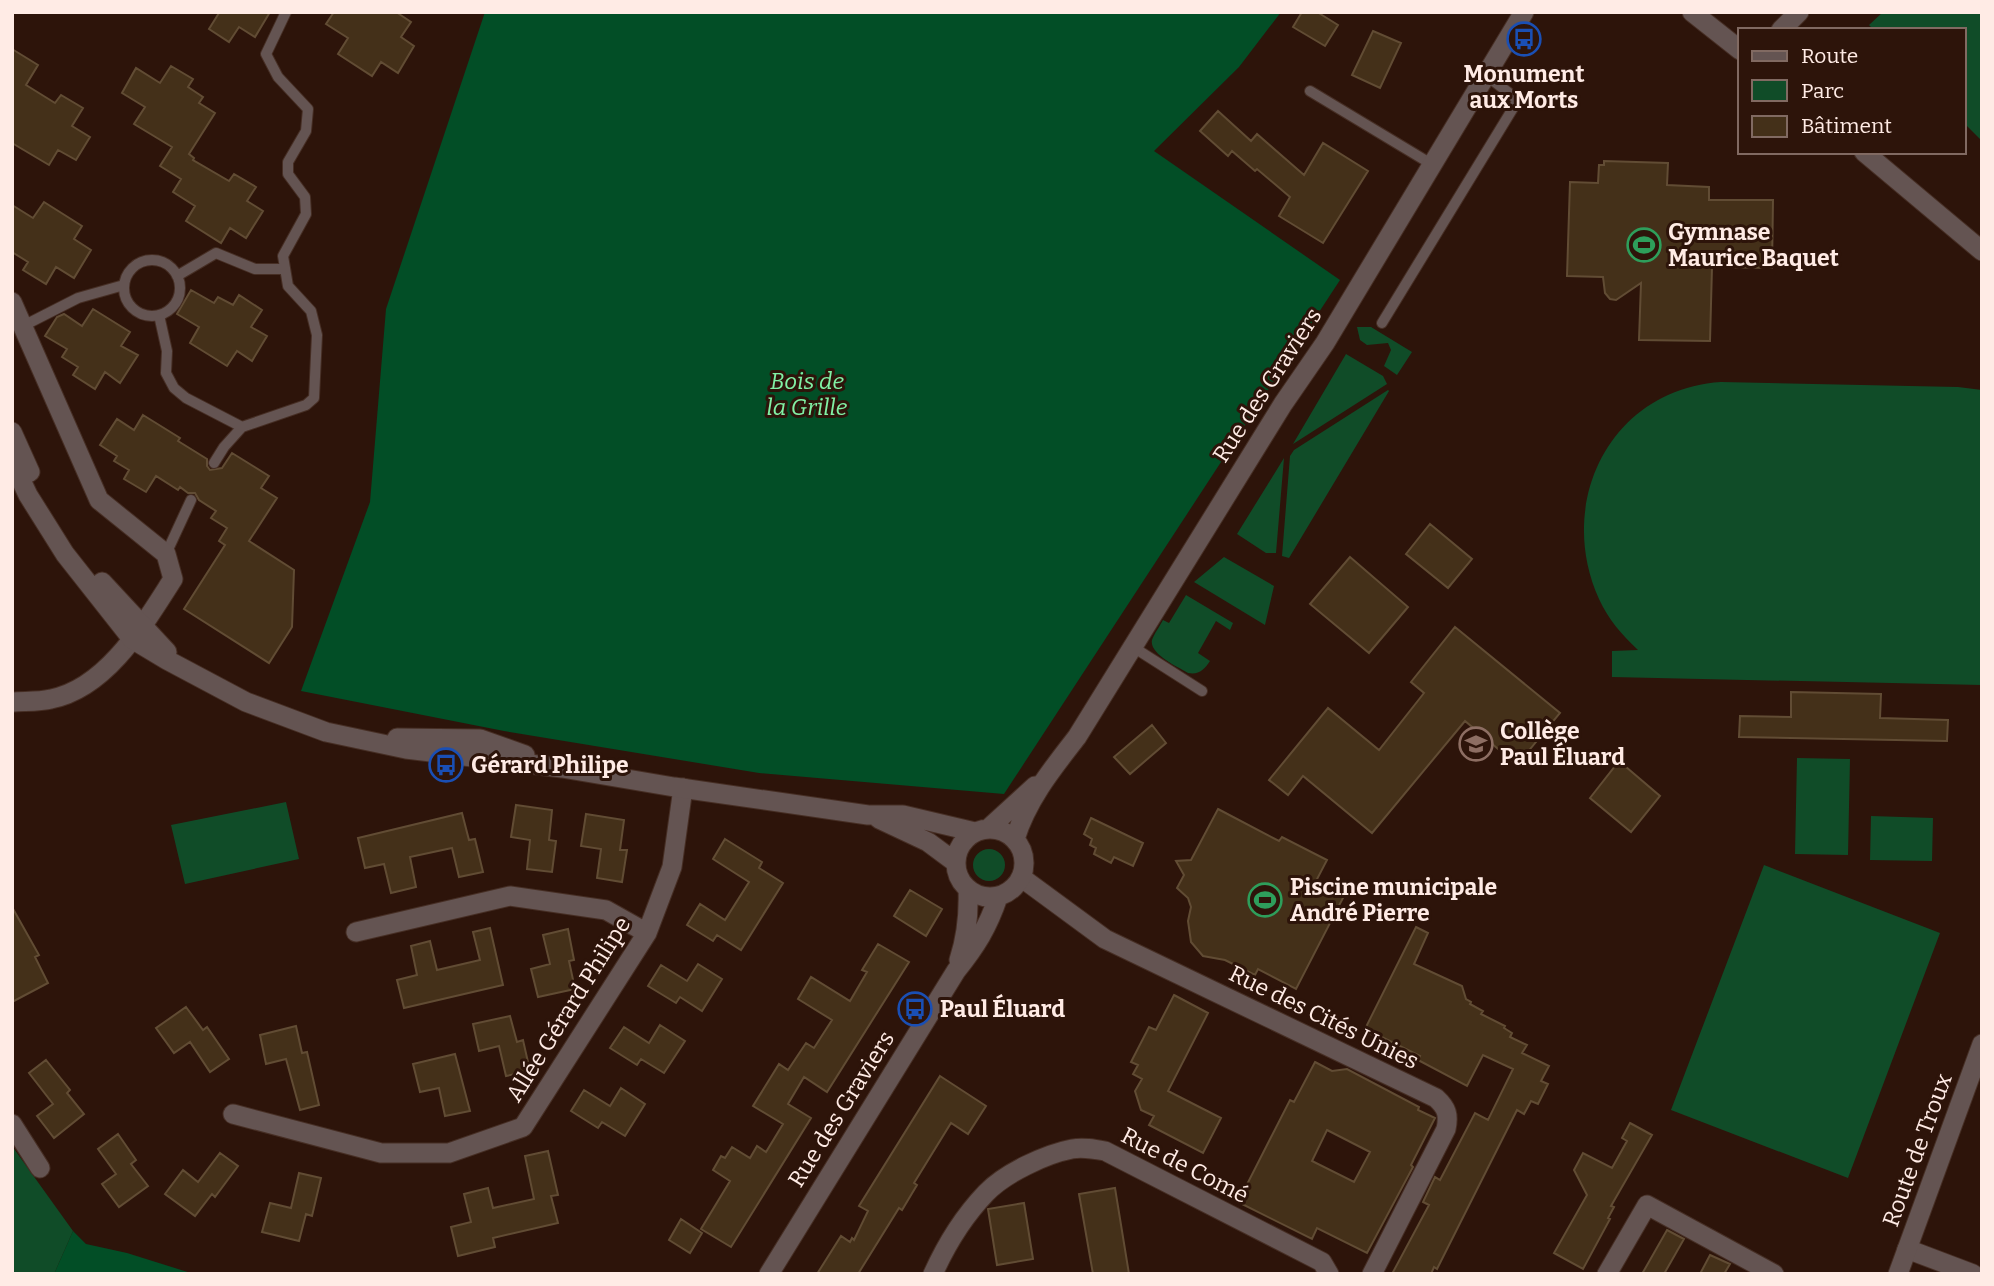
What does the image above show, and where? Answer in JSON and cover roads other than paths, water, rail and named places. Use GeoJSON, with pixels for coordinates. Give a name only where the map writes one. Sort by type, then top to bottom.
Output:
{"type":"FeatureCollection","features":[{"type":"Feature","properties":{"kind":"street","name":"Rue des Graviers"},"geometry":{"type":"LineString","coordinates":[[1015,839],[1020,822],[1044,779],[1077,737],[1283,404],[1325,343],[1524,12]]}},
{"type":"Feature","properties":{"kind":"street"},"geometry":{"type":"LineString","coordinates":[[1692,12],[1738,48]]}},
{"type":"Feature","properties":{"kind":"street"},"geometry":{"type":"LineString","coordinates":[[1783,28],[1799,12]]}},
{"type":"Feature","properties":{"kind":"street"},"geometry":{"type":"LineString","coordinates":[[1866,154],[1982,250]]}},
{"type":"Feature","properties":{"kind":"street"},"geometry":{"type":"LineString","coordinates":[[12,302],[99,500],[166,554],[173,579],[137,633],[93,682],[52,699],[12,702]]}},
{"type":"Feature","properties":{"kind":"street"},"geometry":{"type":"LineString","coordinates":[[12,432],[39,492],[69,539],[137,633]]}},
{"type":"Feature","properties":{"kind":"street"},"geometry":{"type":"LineString","coordinates":[[12,461],[28,495],[65,554],[137,633],[183,667],[246,702],[326,732],[366,739],[480,738],[562,768],[868,815],[903,815],[982,830],[1003,831],[1015,839],[1023,851],[1025,864],[1022,878],[1012,890],[998,897],[981,897],[968,889],[958,877],[955,862],[958,850],[965,839],[982,830]]}},
{"type":"Feature","properties":{"kind":"street","name":"Rue des Graviers"},"geometry":{"type":"LineString","coordinates":[[982,830],[1044,779]]}},
{"type":"Feature","properties":{"kind":"street","name":"Allée Gérard Philipe"},"geometry":{"type":"LineString","coordinates":[[233,1114],[381,1153],[449,1153],[523,1127],[647,933],[672,867],[683,788]]}},
{"type":"Feature","properties":{"kind":"street"},"geometry":{"type":"LineString","coordinates":[[868,815],[928,842],[955,862]]}},
{"type":"Feature","properties":{"kind":"street","name":"Rue des Cités Unies"},"geometry":{"type":"LineString","coordinates":[[1022,878],[1105,939],[1442,1103],[1447,1110],[1446,1129],[1372,1274]]}},
{"type":"Feature","properties":{"kind":"street","name":"Rue des Graviers"},"geometry":{"type":"LineString","coordinates":[[956,971],[969,916],[968,889]]}},
{"type":"Feature","properties":{"kind":"street"},"geometry":{"type":"LineString","coordinates":[[356,932],[510,896],[606,910],[647,933]]}},
{"type":"Feature","properties":{"kind":"street","name":"Rue des Graviers"},"geometry":{"type":"LineString","coordinates":[[769,1274],[956,971],[990,923],[998,897]]}},
{"type":"Feature","properties":{"kind":"street","name":"Route de Troux"},"geometry":{"type":"LineString","coordinates":[[1898,1274],[1982,1044]]}},
{"type":"Feature","properties":{"kind":"street"},"geometry":{"type":"LineString","coordinates":[[12,1124],[40,1168]]}},
{"type":"Feature","properties":{"kind":"street","name":"Rue de Comé"},"geometry":{"type":"LineString","coordinates":[[933,1274],[946,1247],[987,1192],[1027,1165],[1072,1149],[1089,1149],[1105,1151],[1322,1262],[1329,1274]]}},
{"type":"Feature","properties":{"kind":"street"},"geometry":{"type":"LineString","coordinates":[[1607,1274],[1647,1205],[1773,1274]]}},
{"type":"Feature","properties":{"kind":"street"},"geometry":{"type":"LineString","coordinates":[[1907,1249],[1973,1274]]}},
{"type":"Feature","properties":{"kind":"lane"},"geometry":{"type":"LineString","coordinates":[[214,463],[242,427],[306,405],[314,398],[317,335],[311,312],[288,286],[283,256],[306,214],[305,197],[288,174],[288,162],[306,131],[308,108],[278,76],[266,54],[286,12]]}},
{"type":"Feature","properties":{"kind":"lane"},"geometry":{"type":"LineString","coordinates":[[1382,323],[1518,100],[1486,75]]}},
{"type":"Feature","properties":{"kind":"lane"},"geometry":{"type":"LineString","coordinates":[[1310,91],[1433,164]]}},
{"type":"Feature","properties":{"kind":"lane"},"geometry":{"type":"LineString","coordinates":[[177,276],[216,253],[255,269],[285,269]]}},
{"type":"Feature","properties":{"kind":"lane"},"geometry":{"type":"LineString","coordinates":[[155,260],[166,264],[177,276],[180,291],[176,302],[169,310],[159,315],[149,316],[138,312],[130,305],[125,295],[124,285],[128,274],[144,261],[155,260]]}},
{"type":"Feature","properties":{"kind":"lane"},"geometry":{"type":"LineString","coordinates":[[23,326],[78,298],[124,285]]}},
{"type":"Feature","properties":{"kind":"lane"},"geometry":{"type":"LineString","coordinates":[[159,315],[167,351],[166,373],[173,388],[186,398],[242,427]]}},
{"type":"Feature","properties":{"kind":"lane"},"geometry":{"type":"LineString","coordinates":[[166,554],[191,500]]}},
{"type":"Feature","properties":{"kind":"lane"},"geometry":{"type":"LineString","coordinates":[[1133,647],[1202,691]]}},
{"type":"Feature","properties":{"kind":"place","name":"Monument aux Morts"},"geometry":{"type":"Point","coordinates":[1524,39]}},
{"type":"Feature","properties":{"kind":"place","name":"Gymnase Maurice Baquet"},"geometry":{"type":"Point","coordinates":[1644,245]}},
{"type":"Feature","properties":{"kind":"place","name":"Collège Paul Éluard"},"geometry":{"type":"Point","coordinates":[1476,744]}},
{"type":"Feature","properties":{"kind":"place","name":"Gérard Philipe"},"geometry":{"type":"Point","coordinates":[446,765]}},
{"type":"Feature","properties":{"kind":"place","name":"Piscine municipale André Pierre"},"geometry":{"type":"Point","coordinates":[1265,900]}},
{"type":"Feature","properties":{"kind":"place","name":"Paul Éluard"},"geometry":{"type":"Point","coordinates":[915,1009]}},
{"type":"Feature","properties":{"kind":"park label","name":"Bois de la Grille"},"geometry":{"type":"Point","coordinates":[807,394]}}]}
